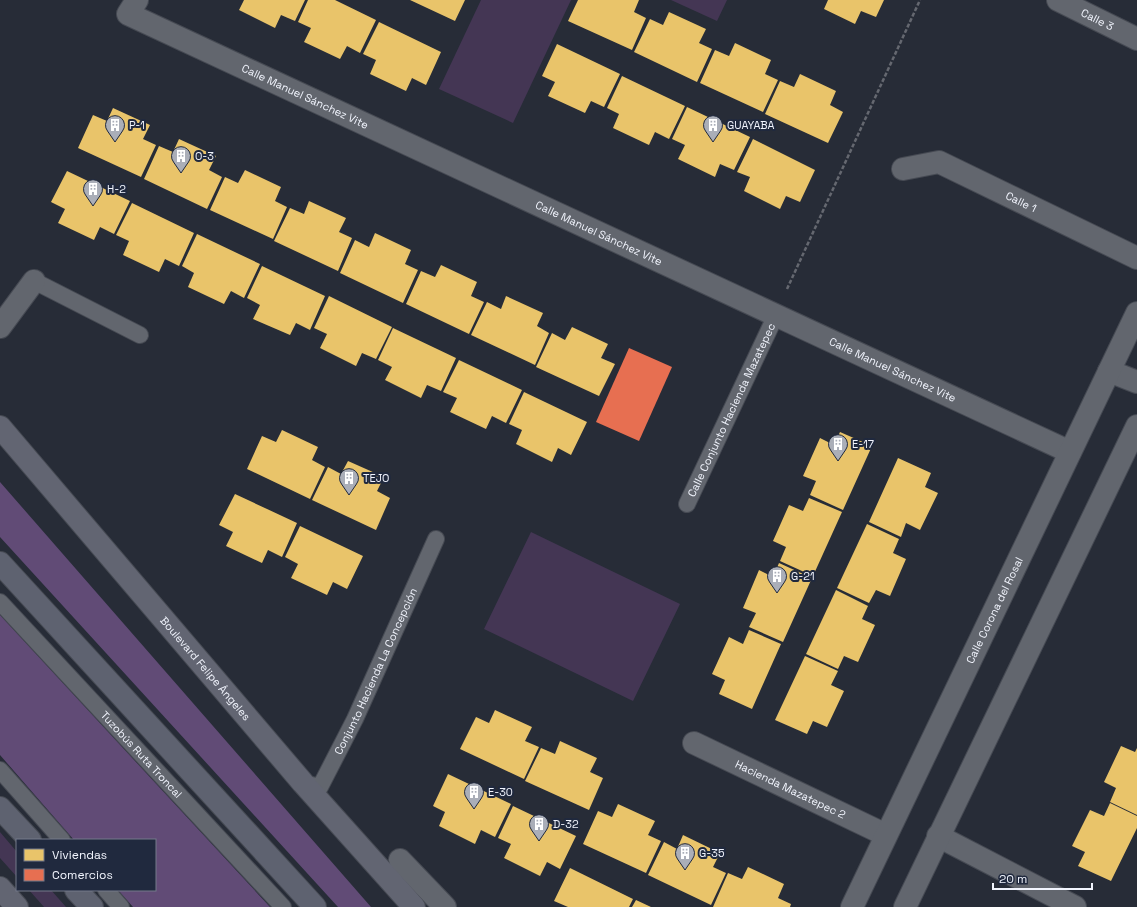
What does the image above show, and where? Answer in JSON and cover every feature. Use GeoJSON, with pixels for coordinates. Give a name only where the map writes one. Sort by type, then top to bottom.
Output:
{"type":"FeatureCollection","features":[{"type":"Feature","properties":{"kind":"highway"},"geometry":{"type":"LineString","coordinates":[[0,563],[315,907]]}},
{"type":"Feature","properties":{"kind":"highway"},"geometry":{"type":"LineString","coordinates":[[0,808],[29,839]]}},
{"type":"Feature","properties":{"kind":"highway"},"geometry":{"type":"LineString","coordinates":[[77,891],[92,907]]}},
{"type":"Feature","properties":{"kind":"main road","name":"Boulevard Felipe Ángeles"},"geometry":{"type":"LineString","coordinates":[[0,427],[303,782],[414,907]]}},
{"type":"Feature","properties":{"kind":"main road"},"geometry":{"type":"LineString","coordinates":[[0,888],[17,907]]}},
{"type":"Feature","properties":{"kind":"street","name":"Calle 3"},"geometry":{"type":"LineString","coordinates":[[1058,0],[1137,39]]}},
{"type":"Feature","properties":{"kind":"street","name":"Calle Manuel Sánchez Vite"},"geometry":{"type":"LineString","coordinates":[[132,7],[776,315],[1070,452]]}},
{"type":"Feature","properties":{"kind":"street","name":"Calle 1"},"geometry":{"type":"LineString","coordinates":[[903,169],[939,162],[1137,258]]}},
{"type":"Feature","properties":{"kind":"street"},"geometry":{"type":"LineString","coordinates":[[0,326],[34,281]]}},
{"type":"Feature","properties":{"kind":"street","name":"Calle Corona del Rosal"},"geometry":{"type":"LineString","coordinates":[[852,907],[1137,313]]}},
{"type":"Feature","properties":{"kind":"street"},"geometry":{"type":"LineString","coordinates":[[1109,371],[1137,382]]}},
{"type":"Feature","properties":{"kind":"street"},"geometry":{"type":"LineString","coordinates":[[905,907],[1137,426]]}},
{"type":"Feature","properties":{"kind":"street","name":"Hacienda Mazatepec 2"},"geometry":{"type":"LineString","coordinates":[[694,743],[886,834]]}},
{"type":"Feature","properties":{"kind":"street"},"geometry":{"type":"LineString","coordinates":[[938,836],[1075,907]]}},
{"type":"Feature","properties":{"kind":"street"},"geometry":{"type":"LineString","coordinates":[[400,860],[445,907]]}},
{"type":"Feature","properties":{"kind":"lane"},"geometry":{"type":"LineString","coordinates":[[34,281],[140,335]]}},
{"type":"Feature","properties":{"kind":"lane","name":"Calle Conjunto Hacienda Mazatepec"},"geometry":{"type":"LineString","coordinates":[[687,504],[776,315]]}},
{"type":"Feature","properties":{"kind":"lane","name":"Conjunto Hacienda La Concepción"},"geometry":{"type":"LineString","coordinates":[[303,782],[320,787],[355,719],[436,539]]}},
{"type":"Feature","properties":{"kind":"lane","name":"Tuzobús Ruta Troncal"},"geometry":{"type":"LineString","coordinates":[[0,602],[283,907]]}},
{"type":"Feature","properties":{"kind":"lane"},"geometry":{"type":"LineString","coordinates":[[0,770],[61,839]]}},
{"type":"Feature","properties":{"kind":"lane"},"geometry":{"type":"LineString","coordinates":[[107,891],[121,907]]}},
{"type":"Feature","properties":{"kind":"path"},"geometry":{"type":"LineString","coordinates":[[776,315],[920,0]]}},
{"type":"Feature","properties":{"kind":"shaded area"},"geometry":{"type":"Polygon","coordinates":[[[481,0],[571,0],[513,123],[439,89],[481,0]]]}},
{"type":"Feature","properties":{"kind":"shaded area"},"geometry":{"type":"Polygon","coordinates":[[[671,0],[727,0],[717,21],[671,0]]]}},
{"type":"Feature","properties":{"kind":"shaded area"},"geometry":{"type":"Polygon","coordinates":[[[0,482],[371,907],[338,907],[0,537],[0,482]]]}},
{"type":"Feature","properties":{"kind":"shaded area"},"geometry":{"type":"Polygon","coordinates":[[[531,532],[680,604],[633,701],[484,629],[531,532]]]}},
{"type":"Feature","properties":{"kind":"shaded area"},"geometry":{"type":"Polygon","coordinates":[[[0,615],[270,907],[133,907],[119,891],[156,891],[156,839],[73,839],[0,755],[0,615]]]}},
{"type":"Feature","properties":{"kind":"shaded area"},"geometry":{"type":"Polygon","coordinates":[[[0,832],[16,851],[16,876],[0,858],[0,832]]]}},
{"type":"Feature","properties":{"kind":"shaded area"},"geometry":{"type":"Polygon","coordinates":[[[30,891],[52,891],[66,907],[44,907],[30,891]]]}},
{"type":"Feature","properties":{"kind":"building: Viviendas"},"geometry":{"type":"Polygon","coordinates":[[[244,0],[305,0],[295,21],[281,15],[275,28],[239,10],[244,0]]]}},
{"type":"Feature","properties":{"kind":"building: Viviendas"},"geometry":{"type":"Polygon","coordinates":[[[308,0],[335,0],[376,20],[360,53],[347,46],[340,59],[304,42],[311,28],[298,22],[308,0]]]}},
{"type":"Feature","properties":{"kind":"building: Viviendas"},"geometry":{"type":"Polygon","coordinates":[[[410,0],[465,0],[455,21],[410,0]]]}},
{"type":"Feature","properties":{"kind":"building: Viviendas"},"geometry":{"type":"Polygon","coordinates":[[[578,0],[639,0],[634,12],[646,18],[632,50],[568,21],[578,0]]]}},
{"type":"Feature","properties":{"kind":"building: Viviendas"},"geometry":{"type":"Polygon","coordinates":[[[828,0],[884,0],[876,17],[861,11],[855,24],[824,9],[828,0]]]}},
{"type":"Feature","properties":{"kind":"building: Viviendas"},"geometry":{"type":"Polygon","coordinates":[[[669,12],[706,29],[699,43],[712,49],[697,82],[634,52],[650,19],[663,25],[669,12]]]}},
{"type":"Feature","properties":{"kind":"building: Viviendas"},"geometry":{"type":"Polygon","coordinates":[[[379,22],[441,52],[426,85],[412,78],[406,91],[370,74],[376,60],[363,54],[379,22]]]}},
{"type":"Feature","properties":{"kind":"building: Viviendas"},"geometry":{"type":"Polygon","coordinates":[[[735,43],[771,60],[765,74],[778,80],[763,112],[700,83],[715,50],[729,56],[735,43]]]}},
{"type":"Feature","properties":{"kind":"building: Viviendas"},"geometry":{"type":"Polygon","coordinates":[[[557,44],[620,74],[604,107],[591,101],[585,113],[548,96],[555,82],[542,76],[557,44]]]}},
{"type":"Feature","properties":{"kind":"building: Viviendas"},"geometry":{"type":"Polygon","coordinates":[[[800,74],[836,91],[830,105],[843,112],[828,143],[765,114],[780,81],[794,87],[800,74]]]}},
{"type":"Feature","properties":{"kind":"building: Viviendas"},"geometry":{"type":"Polygon","coordinates":[[[622,76],[685,106],[669,139],[655,132],[649,145],[613,128],[619,114],[607,108],[622,76]]]}},
{"type":"Feature","properties":{"kind":"building: Viviendas","name":"GUAYABA"},"geometry":{"type":"Polygon","coordinates":[[[687,107],[750,137],[734,170],[720,164],[715,177],[678,159],[685,145],[672,139],[687,107]]]}},
{"type":"Feature","properties":{"kind":"building: Viviendas","name":"P-1"},"geometry":{"type":"Polygon","coordinates":[[[113,108],[150,125],[143,139],[156,145],[141,177],[78,148],[93,115],[107,121],[113,108]]]}},
{"type":"Feature","properties":{"kind":"building: Viviendas","name":"O-3"},"geometry":{"type":"Polygon","coordinates":[[[179,139],[216,156],[209,170],[222,177],[207,209],[144,179],[159,146],[173,152],[179,139]]]}},
{"type":"Feature","properties":{"kind":"building: Viviendas"},"geometry":{"type":"Polygon","coordinates":[[[753,139],[815,170],[800,202],[786,196],[780,209],[744,191],[750,177],[737,172],[753,139]]]}},
{"type":"Feature","properties":{"kind":"building: Viviendas"},"geometry":{"type":"Polygon","coordinates":[[[245,170],[281,187],[275,201],[287,207],[273,239],[210,210],[225,177],[238,183],[245,170]]]}},
{"type":"Feature","properties":{"kind":"building: Viviendas","name":"H-2"},"geometry":{"type":"Polygon","coordinates":[[[67,171],[130,201],[114,234],[100,227],[94,240],[58,223],[65,209],[51,202],[67,171]]]}},
{"type":"Feature","properties":{"kind":"building: Viviendas"},"geometry":{"type":"Polygon","coordinates":[[[309,201],[346,218],[339,232],[352,238],[338,271],[274,241],[290,208],[304,214],[309,201]]]}},
{"type":"Feature","properties":{"kind":"building: Viviendas"},"geometry":{"type":"Polygon","coordinates":[[[132,203],[194,233],[179,266],[165,259],[159,272],[123,255],[129,241],[116,235],[132,203]]]}},
{"type":"Feature","properties":{"kind":"building: Viviendas"},"geometry":{"type":"Polygon","coordinates":[[[375,233],[411,250],[405,264],[418,270],[403,303],[340,273],[355,240],[369,247],[375,233]]]}},
{"type":"Feature","properties":{"kind":"building: Viviendas"},"geometry":{"type":"Polygon","coordinates":[[[197,234],[260,264],[244,298],[231,291],[224,304],[188,287],[194,273],[182,266],[197,234]]]}},
{"type":"Feature","properties":{"kind":"building: Viviendas"},"geometry":{"type":"Polygon","coordinates":[[[441,265],[477,282],[471,296],[484,302],[469,334],[406,304],[421,271],[435,277],[441,265]]]}},
{"type":"Feature","properties":{"kind":"building: Viviendas"},"geometry":{"type":"Polygon","coordinates":[[[262,266],[325,296],[310,330],[296,323],[290,335],[253,319],[260,305],[247,298],[262,266]]]}},
{"type":"Feature","properties":{"kind":"building: Viviendas"},"geometry":{"type":"Polygon","coordinates":[[[329,296],[392,327],[376,359],[362,353],[356,366],[320,348],[327,334],[314,328],[329,296]]]}},
{"type":"Feature","properties":{"kind":"building: Viviendas"},"geometry":{"type":"Polygon","coordinates":[[[506,296],[543,313],[537,326],[549,333],[535,365],[471,335],[487,302],[501,309],[506,296]]]}},
{"type":"Feature","properties":{"kind":"building: Viviendas"},"geometry":{"type":"Polygon","coordinates":[[[572,327],[608,344],[601,358],[615,364],[599,396],[536,367],[552,333],[565,340],[572,327]]]}},
{"type":"Feature","properties":{"kind":"building: Viviendas"},"geometry":{"type":"Polygon","coordinates":[[[393,328],[456,358],[441,391],[427,385],[421,398],[385,380],[392,367],[378,360],[393,328]]]}},
{"type":"Feature","properties":{"kind":"building: Viviendas"},"geometry":{"type":"Polygon","coordinates":[[[459,360],[522,390],[506,423],[492,416],[486,429],[450,412],[457,398],[443,392],[459,360]]]}},
{"type":"Feature","properties":{"kind":"building: Viviendas"},"geometry":{"type":"Polygon","coordinates":[[[524,392],[587,422],[571,455],[558,448],[552,462],[516,444],[522,430],[509,424],[524,392]]]}},
{"type":"Feature","properties":{"kind":"building: Viviendas"},"geometry":{"type":"Polygon","coordinates":[[[282,430],[318,447],[312,460],[325,467],[310,499],[247,469],[262,436],[276,442],[282,430]]]}},
{"type":"Feature","properties":{"kind":"building: Viviendas","name":"E-17"},"geometry":{"type":"Polygon","coordinates":[[[840,432],[872,446],[843,510],[810,495],[816,481],[803,476],[820,438],[834,445],[840,432]]]}},
{"type":"Feature","properties":{"kind":"building: Viviendas"},"geometry":{"type":"Polygon","coordinates":[[[898,458],[931,473],[925,487],[938,493],[920,530],[906,523],[901,537],[869,522],[898,458]]]}},
{"type":"Feature","properties":{"kind":"building: Viviendas","name":"TEJO"},"geometry":{"type":"Polygon","coordinates":[[[348,461],[384,477],[377,491],[390,498],[376,530],[312,500],[328,467],[341,474],[348,461]]]}},
{"type":"Feature","properties":{"kind":"building: Viviendas"},"geometry":{"type":"Polygon","coordinates":[[[235,494],[297,523],[282,557],[268,550],[262,563],[226,546],[233,532],[219,525],[235,494]]]}},
{"type":"Feature","properties":{"kind":"building: Viviendas"},"geometry":{"type":"Polygon","coordinates":[[[809,498],[842,512],[813,576],[780,561],[786,547],[773,541],[789,505],[803,511],[809,498]]]}},
{"type":"Feature","properties":{"kind":"building: Viviendas"},"geometry":{"type":"Polygon","coordinates":[[[867,524],[899,539],[893,553],[906,559],[890,596],[876,590],[869,603],[837,588],[867,524]]]}},
{"type":"Feature","properties":{"kind":"building: Viviendas"},"geometry":{"type":"Polygon","coordinates":[[[300,526],[363,556],[347,589],[333,582],[327,595],[291,578],[298,564],[285,557],[300,526]]]}},
{"type":"Feature","properties":{"kind":"building: Viviendas","name":"G-21"},"geometry":{"type":"Polygon","coordinates":[[[779,563],[812,578],[783,642],[749,627],[756,613],[743,608],[759,570],[773,577],[779,563]]]}},
{"type":"Feature","properties":{"kind":"building: Viviendas"},"geometry":{"type":"Polygon","coordinates":[[[836,590],[868,606],[862,619],[875,625],[858,662],[844,656],[838,669],[806,654],[836,590]]]}},
{"type":"Feature","properties":{"kind":"building: Viviendas"},"geometry":{"type":"Polygon","coordinates":[[[749,630],[781,644],[752,709],[719,694],[725,680],[712,674],[729,637],[743,644],[749,630]]]}},
{"type":"Feature","properties":{"kind":"building: Viviendas"},"geometry":{"type":"Polygon","coordinates":[[[805,656],[838,671],[831,685],[844,691],[827,727],[813,721],[807,734],[775,720],[805,656]]]}},
{"type":"Feature","properties":{"kind":"building: Viviendas"},"geometry":{"type":"Polygon","coordinates":[[[495,710],[532,727],[525,741],[539,747],[524,779],[460,749],[476,717],[489,723],[495,710]]]}},
{"type":"Feature","properties":{"kind":"building: Viviendas"},"geometry":{"type":"Polygon","coordinates":[[[560,741],[597,758],[590,772],[603,778],[589,810],[525,781],[541,748],[555,754],[560,741]]]}},
{"type":"Feature","properties":{"kind":"building: Viviendas"},"geometry":{"type":"Polygon","coordinates":[[[1121,746],[1135,752],[1137,748],[1137,815],[1110,802],[1116,788],[1104,782],[1121,746]]]}},
{"type":"Feature","properties":{"kind":"building: Viviendas","name":"E-30"},"geometry":{"type":"Polygon","coordinates":[[[448,774],[511,804],[495,837],[481,830],[475,844],[439,826],[445,812],[433,806],[448,774]]]}},
{"type":"Feature","properties":{"kind":"building: Viviendas"},"geometry":{"type":"Polygon","coordinates":[[[1110,803],[1137,816],[1137,828],[1111,881],[1078,866],[1085,852],[1072,846],[1090,810],[1104,816],[1110,803]]]}},
{"type":"Feature","properties":{"kind":"building: Viviendas"},"geometry":{"type":"Polygon","coordinates":[[[618,804],[655,821],[648,835],[661,841],[646,873],[583,844],[598,811],[612,817],[618,804]]]}},
{"type":"Feature","properties":{"kind":"building: Viviendas","name":"D-32"},"geometry":{"type":"Polygon","coordinates":[[[513,806],[576,836],[560,869],[547,862],[540,876],[504,858],[511,844],[498,838],[513,806]]]}},
{"type":"Feature","properties":{"kind":"building: Viviendas","name":"G-35"},"geometry":{"type":"Polygon","coordinates":[[[683,835],[720,853],[713,867],[726,873],[711,905],[648,875],[664,842],[677,849],[683,835]]]}},
{"type":"Feature","properties":{"kind":"building: Viviendas"},"geometry":{"type":"Polygon","coordinates":[[[748,867],[784,884],[778,898],[791,904],[790,907],[713,907],[728,873],[742,879],[748,867]]]}},
{"type":"Feature","properties":{"kind":"building: Viviendas"},"geometry":{"type":"Polygon","coordinates":[[[570,868],[633,899],[629,907],[568,907],[554,901],[570,868]]]}},
{"type":"Feature","properties":{"kind":"building: Viviendas"},"geometry":{"type":"Polygon","coordinates":[[[636,900],[651,907],[632,907],[636,900]]]}},
{"type":"Feature","properties":{"kind":"building: Comercios"},"geometry":{"type":"Polygon","coordinates":[[[629,348],[672,367],[639,441],[596,422],[629,348]]]}},
{"type":"Feature","properties":{"kind":"place","name":"P-1"},"geometry":{"type":"Point","coordinates":[115,142]}},
{"type":"Feature","properties":{"kind":"place","name":"GUAYABA"},"geometry":{"type":"Point","coordinates":[713,142]}},
{"type":"Feature","properties":{"kind":"place","name":"O-3"},"geometry":{"type":"Point","coordinates":[181,173]}},
{"type":"Feature","properties":{"kind":"place","name":"H-2"},"geometry":{"type":"Point","coordinates":[93,206]}},
{"type":"Feature","properties":{"kind":"place","name":"E-17"},"geometry":{"type":"Point","coordinates":[838,461]}},
{"type":"Feature","properties":{"kind":"place","name":"TEJO"},"geometry":{"type":"Point","coordinates":[349,495]}},
{"type":"Feature","properties":{"kind":"place","name":"G-21"},"geometry":{"type":"Point","coordinates":[777,593]}},
{"type":"Feature","properties":{"kind":"place","name":"E-30"},"geometry":{"type":"Point","coordinates":[474,809]}},
{"type":"Feature","properties":{"kind":"place","name":"D-32"},"geometry":{"type":"Point","coordinates":[539,841]}},
{"type":"Feature","properties":{"kind":"place","name":"G-35"},"geometry":{"type":"Point","coordinates":[685,870]}}]}
